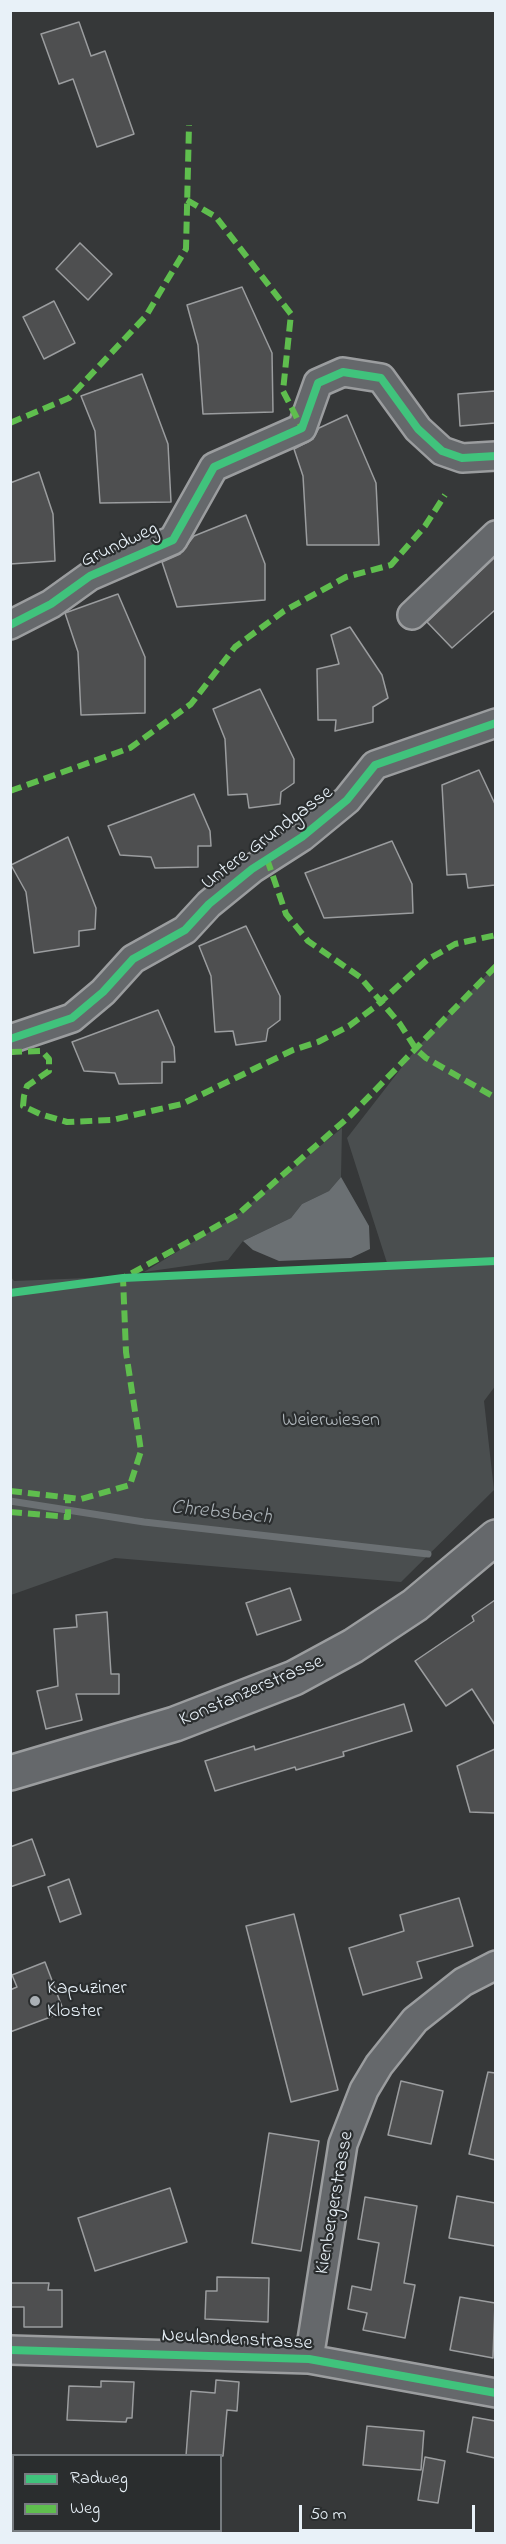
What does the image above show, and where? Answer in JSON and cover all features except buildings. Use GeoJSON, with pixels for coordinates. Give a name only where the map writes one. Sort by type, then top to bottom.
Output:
{"type":"FeatureCollection","features":[{"type":"Feature","properties":{"kind":"main road","name":"Konstanzerstrasse"},"geometry":{"type":"LineString","coordinates":[[10,1773],[175,1724],[294,1678],[353,1646],[415,1605],[495,1537]]}},
{"type":"Feature","properties":{"kind":"street","name":"Grundweg"},"geometry":{"type":"LineString","coordinates":[[10,624],[51,604],[90,576],[172,540],[214,467],[302,428],[318,383],[343,372],[381,378],[418,429],[442,451],[462,458],[495,456]]}},
{"type":"Feature","properties":{"kind":"street"},"geometry":{"type":"LineString","coordinates":[[411,615],[495,535]]}},
{"type":"Feature","properties":{"kind":"street","name":"Untere Grundgasse"},"geometry":{"type":"LineString","coordinates":[[10,1039],[72,1018],[103,992],[133,959],[185,930],[209,904],[252,869],[302,837],[347,800],[375,765],[495,723]]}},
{"type":"Feature","properties":{"kind":"street","name":"Kienbergerstrasse"},"geometry":{"type":"LineString","coordinates":[[309,2359],[344,2144],[364,2090],[396,2041],[415,2020],[463,1982],[495,1965]]}},
{"type":"Feature","properties":{"kind":"street","name":"Neulandenstrasse"},"geometry":{"type":"LineString","coordinates":[[10,2350],[309,2359],[495,2393]]}},
{"type":"Feature","properties":{"kind":"green space","name":"Weierwiesen"},"geometry":{"type":"Polygon","coordinates":[[[495,966],[496,1385],[484,1401],[494,1490],[401,1582],[115,1558],[11,1595],[11,1277],[14,1281],[388,1266],[347,1138],[416,1049],[495,966]]]}},
{"type":"Feature","properties":{"kind":"green space"},"geometry":{"type":"Polygon","coordinates":[[[342,1128],[341,1177],[329,1191],[302,1204],[291,1218],[243,1241],[228,1260],[144,1272],[237,1215],[342,1128]]]}},
{"type":"Feature","properties":{"kind":"shaded area"},"geometry":{"type":"Polygon","coordinates":[[[341,1177],[369,1226],[370,1249],[351,1258],[279,1261],[253,1250],[243,1241],[291,1218],[302,1204],[329,1191],[341,1177]]]}},
{"type":"Feature","properties":{"kind":"waterway","name":"Chrebsbach"},"geometry":{"type":"LineString","coordinates":[[10,1501],[144,1522],[428,1554]]}},
{"type":"Feature","properties":{"kind":"marked path"},"geometry":{"type":"LineString","coordinates":[[10,423],[69,398],[146,316],[186,249],[189,125]]}},
{"type":"Feature","properties":{"kind":"marked path"},"geometry":{"type":"LineString","coordinates":[[187,200],[216,217],[291,314],[283,391],[302,428]]}},
{"type":"Feature","properties":{"kind":"marked path"},"geometry":{"type":"LineString","coordinates":[[10,791],[130,748],[191,704],[235,647],[284,611],[346,577],[391,565],[425,526],[445,495]]}},
{"type":"Feature","properties":{"kind":"marked path"},"geometry":{"type":"LineString","coordinates":[[267,859],[286,914],[308,941],[360,977],[400,1024],[416,1049],[426,1058],[496,1098]]}},
{"type":"Feature","properties":{"kind":"marked path"},"geometry":{"type":"LineString","coordinates":[[10,1052],[42,1051],[49,1059],[49,1071],[27,1086],[24,1096],[23,1106],[40,1114],[67,1122],[112,1120],[182,1104],[293,1050],[318,1042],[349,1026],[376,1006],[427,960],[455,944],[496,935]]}},
{"type":"Feature","properties":{"kind":"marked path"},"geometry":{"type":"LineString","coordinates":[[10,1491],[81,1499],[130,1485],[141,1451],[126,1352],[123,1278],[237,1215],[351,1115],[496,966]]}},
{"type":"Feature","properties":{"kind":"marked path"},"geometry":{"type":"LineString","coordinates":[[10,1512],[68,1517],[68,1498]]}},
{"type":"Feature","properties":{"kind":"cycle path"},"geometry":{"type":"LineString","coordinates":[[10,625],[51,604],[90,576],[173,540],[214,467],[302,428],[318,383],[343,372],[381,378],[418,429],[442,451],[462,458],[496,456]]}},
{"type":"Feature","properties":{"kind":"cycle path"},"geometry":{"type":"LineString","coordinates":[[10,1039],[72,1018],[103,992],[133,959],[185,930],[209,904],[252,869],[302,837],[347,800],[375,765],[496,723]]}},
{"type":"Feature","properties":{"kind":"cycle path"},"geometry":{"type":"LineString","coordinates":[[10,1293],[123,1278],[496,1261]]}},
{"type":"Feature","properties":{"kind":"cycle path"},"geometry":{"type":"LineString","coordinates":[[10,2350],[309,2359],[496,2393]]}},
{"type":"Feature","properties":{"kind":"place","name":"Kapuziner Kloster"},"geometry":{"type":"Point","coordinates":[35,2001]}}]}
